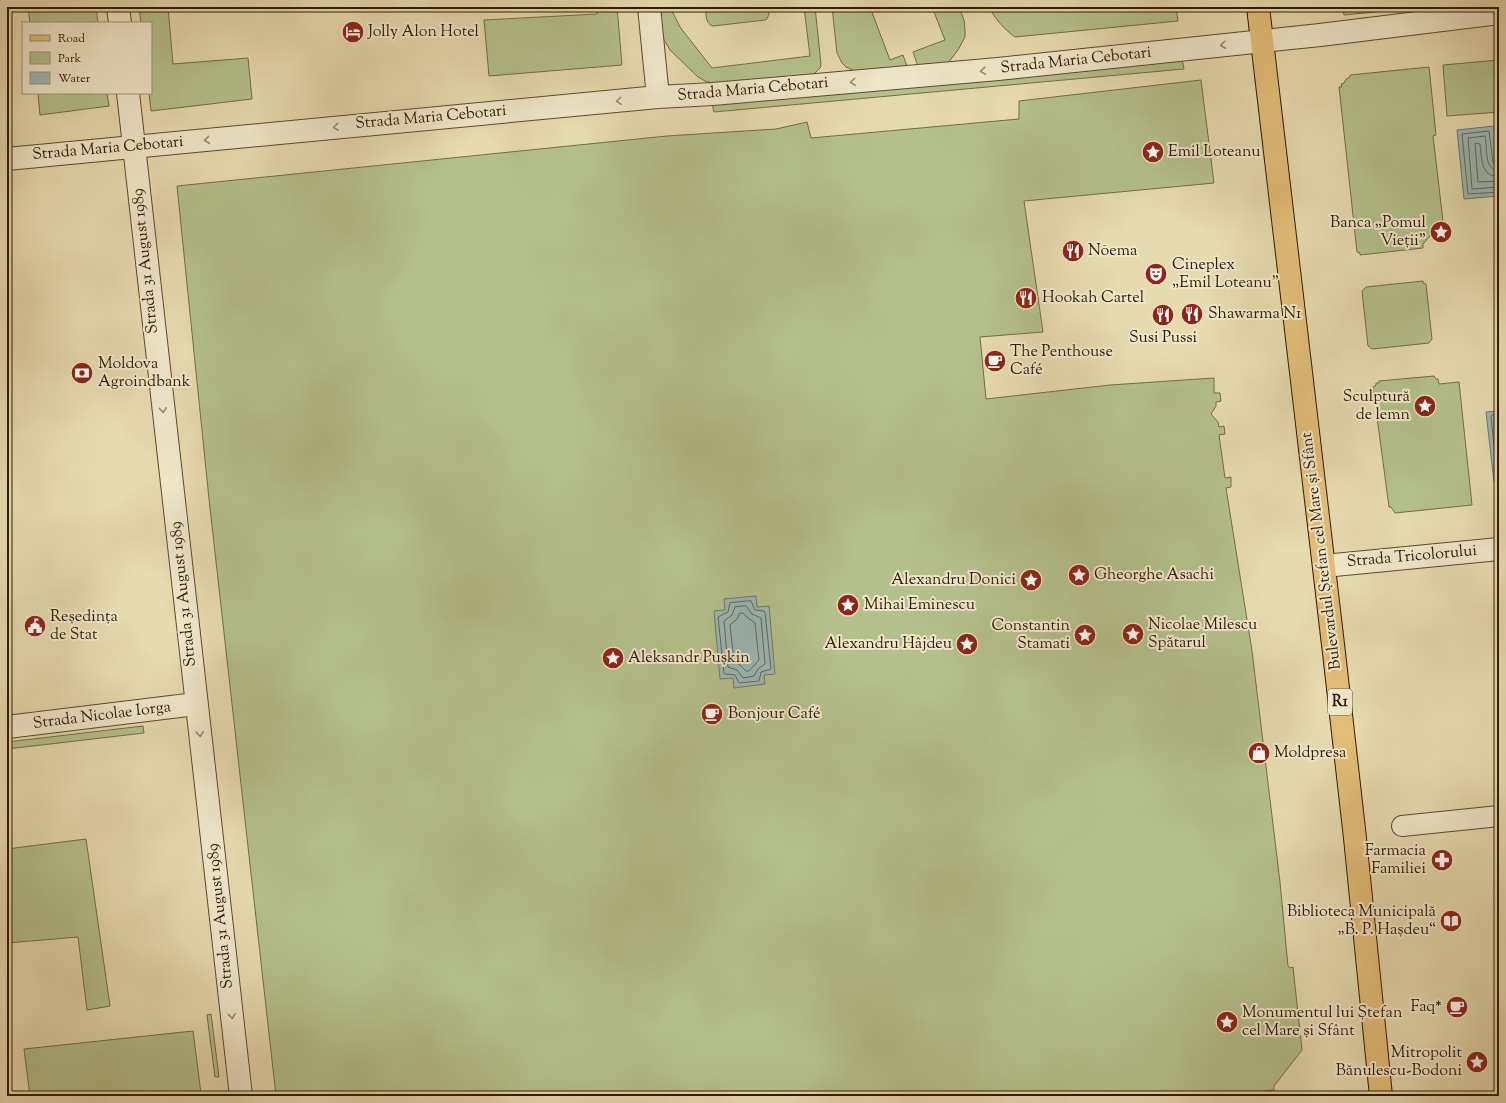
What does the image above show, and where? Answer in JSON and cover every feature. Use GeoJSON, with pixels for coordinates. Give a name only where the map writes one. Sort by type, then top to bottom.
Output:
{"type":"FeatureCollection","features":[{"type":"Feature","properties":{"kind":"main road","name":"Bulevardul Ștefan cel Mare și Sfânt"},"geometry":{"type":"LineString","coordinates":[[1258,7],[1355,838],[1381,1096]]}},
{"type":"Feature","properties":{"kind":"street"},"geometry":{"type":"LineString","coordinates":[[118,7],[120,22]]}},
{"type":"Feature","properties":{"kind":"street"},"geometry":{"type":"LineString","coordinates":[[649,7],[658,97]]}},
{"type":"Feature","properties":{"kind":"street","name":"Strada Maria Cebotari"},"geometry":{"type":"LineString","coordinates":[[7,159],[658,97],[713,94],[998,69],[1262,41],[1499,13]]}},
{"type":"Feature","properties":{"kind":"street","name":"Strada 31 August 1989"},"geometry":{"type":"LineString","coordinates":[[128,94],[241,1096]]}},
{"type":"Feature","properties":{"kind":"street","name":"Strada Tricolorului"},"geometry":{"type":"LineString","coordinates":[[1324,566],[1499,549]]}},
{"type":"Feature","properties":{"kind":"street","name":"Strada Nicolae Iorga"},"geometry":{"type":"LineString","coordinates":[[7,727],[196,704]]}},
{"type":"Feature","properties":{"kind":"street"},"geometry":{"type":"LineString","coordinates":[[1402,826],[1499,816]]}},
{"type":"Feature","properties":{"kind":"green space"},"geometry":{"type":"Polygon","coordinates":[[[28,7],[96,7],[98,22],[30,22],[28,7]]]}},
{"type":"Feature","properties":{"kind":"green space"},"geometry":{"type":"Polygon","coordinates":[[[139,7],[168,7],[173,64],[248,58],[252,99],[151,111],[149,94],[152,94],[152,22],[141,22],[139,7]]]}},
{"type":"Feature","properties":{"kind":"green space"},"geometry":{"type":"Polygon","coordinates":[[[596,7],[617,7],[622,65],[489,76],[484,20],[597,14],[596,7]]]}},
{"type":"Feature","properties":{"kind":"green space"},"geometry":{"type":"Polygon","coordinates":[[[658,7],[670,7],[680,27],[712,68],[810,56],[804,7],[815,7],[821,64],[820,68],[813,75],[714,84],[705,81],[698,77],[670,50],[661,31],[658,7]]]}},
{"type":"Feature","properties":{"kind":"green space"},"geometry":{"type":"Polygon","coordinates":[[[706,7],[768,7],[769,14],[765,20],[713,26],[707,21],[706,7]]]}},
{"type":"Feature","properties":{"kind":"green space"},"geometry":{"type":"Polygon","coordinates":[[[832,7],[870,7],[890,60],[903,55],[908,69],[857,72],[846,67],[842,63],[837,53],[832,7]]]}},
{"type":"Feature","properties":{"kind":"green space"},"geometry":{"type":"Polygon","coordinates":[[[932,7],[959,7],[964,20],[965,37],[958,50],[948,63],[919,69],[913,52],[945,40],[932,7]]]}},
{"type":"Feature","properties":{"kind":"green space"},"geometry":{"type":"Polygon","coordinates":[[[989,7],[1176,7],[1178,21],[1015,37],[1000,24],[989,7]]]}},
{"type":"Feature","properties":{"kind":"green space"},"geometry":{"type":"Polygon","coordinates":[[[1427,7],[1344,15],[1343,8],[1427,7]]]}},
{"type":"Feature","properties":{"kind":"green space"},"geometry":{"type":"Polygon","coordinates":[[[1182,59],[1184,69],[714,112],[712,104],[1182,59]]]}},
{"type":"Feature","properties":{"kind":"green space"},"geometry":{"type":"Polygon","coordinates":[[[1499,60],[1499,112],[1447,116],[1443,65],[1499,60]]]}},
{"type":"Feature","properties":{"kind":"green space"},"geometry":{"type":"Polygon","coordinates":[[[1429,67],[1436,135],[1433,136],[1443,221],[1423,244],[1423,248],[1360,255],[1360,253],[1357,252],[1339,87],[1342,87],[1341,84],[1350,77],[1350,75],[1429,67]]]}},
{"type":"Feature","properties":{"kind":"green space"},"geometry":{"type":"Polygon","coordinates":[[[1201,80],[1214,183],[1024,201],[1043,332],[980,337],[986,399],[1110,385],[1214,378],[1214,393],[1220,393],[1221,401],[1216,402],[1216,406],[1211,414],[1218,422],[1219,427],[1224,426],[1225,434],[1219,435],[1225,478],[1231,477],[1231,487],[1226,488],[1252,651],[1280,882],[1288,966],[1290,968],[1293,967],[1302,1050],[1274,1086],[1274,1090],[1222,1096],[276,1096],[209,499],[177,186],[667,136],[776,129],[807,122],[811,138],[1019,119],[1019,101],[1201,80]]]}},
{"type":"Feature","properties":{"kind":"green space"},"geometry":{"type":"Polygon","coordinates":[[[38,94],[107,94],[109,106],[40,115],[38,94]]]}},
{"type":"Feature","properties":{"kind":"green space"},"geometry":{"type":"Polygon","coordinates":[[[1423,281],[1423,283],[1426,284],[1432,339],[1429,343],[1372,349],[1368,346],[1362,291],[1366,287],[1423,281]]]}},
{"type":"Feature","properties":{"kind":"green space"},"geometry":{"type":"Polygon","coordinates":[[[1434,376],[1438,379],[1439,384],[1459,382],[1472,505],[1395,513],[1391,507],[1389,507],[1373,387],[1376,383],[1379,383],[1379,381],[1434,376]]]}},
{"type":"Feature","properties":{"kind":"green space"},"geometry":{"type":"Polygon","coordinates":[[[143,726],[144,733],[7,749],[7,742],[143,726]]]}},
{"type":"Feature","properties":{"kind":"green space"},"geometry":{"type":"Polygon","coordinates":[[[86,839],[110,1006],[87,1010],[78,937],[7,943],[7,849],[86,839]]]}},
{"type":"Feature","properties":{"kind":"green space"},"geometry":{"type":"Polygon","coordinates":[[[211,1014],[219,1077],[215,1077],[207,1015],[211,1014]]]}},
{"type":"Feature","properties":{"kind":"green space"},"geometry":{"type":"Polygon","coordinates":[[[193,1031],[201,1094],[177,1096],[54,1096],[53,1093],[30,1096],[24,1049],[193,1031]]]}},
{"type":"Feature","properties":{"kind":"water"},"geometry":{"type":"Polygon","coordinates":[[[1494,126],[1499,196],[1464,199],[1457,130],[1494,126]]]}},
{"type":"Feature","properties":{"kind":"water"},"geometry":{"type":"Polygon","coordinates":[[[1499,411],[1499,481],[1494,482],[1486,412],[1499,411]]]}},
{"type":"Feature","properties":{"kind":"water"},"geometry":{"type":"Polygon","coordinates":[[[756,596],[757,607],[769,606],[775,674],[764,675],[765,684],[734,688],[733,678],[720,679],[714,611],[725,610],[724,599],[756,596]]]}},
{"type":"Feature","properties":{"kind":"place","name":"Jolly Alon Hotel"},"geometry":{"type":"Point","coordinates":[353,32]}},
{"type":"Feature","properties":{"kind":"place","name":"Emil Loteanu"},"geometry":{"type":"Point","coordinates":[1153,152]}},
{"type":"Feature","properties":{"kind":"place","name":"Banca „Pomul Vieții”"},"geometry":{"type":"Point","coordinates":[1441,232]}},
{"type":"Feature","properties":{"kind":"place","name":"Nōema"},"geometry":{"type":"Point","coordinates":[1073,251]}},
{"type":"Feature","properties":{"kind":"place","name":"Cineplex „Emil Loteanu”"},"geometry":{"type":"Point","coordinates":[1156,274]}},
{"type":"Feature","properties":{"kind":"place","name":"Hookah Cartel"},"geometry":{"type":"Point","coordinates":[1026,298]}},
{"type":"Feature","properties":{"kind":"place","name":"Shawarma N1"},"geometry":{"type":"Point","coordinates":[1192,314]}},
{"type":"Feature","properties":{"kind":"place","name":"Susi Pussi"},"geometry":{"type":"Point","coordinates":[1163,315]}},
{"type":"Feature","properties":{"kind":"place","name":"The Penthouse Café"},"geometry":{"type":"Point","coordinates":[995,361]}},
{"type":"Feature","properties":{"kind":"place","name":"Moldova Agroindbank"},"geometry":{"type":"Point","coordinates":[82,373]}},
{"type":"Feature","properties":{"kind":"place","name":"Sculptură de lemn"},"geometry":{"type":"Point","coordinates":[1425,406]}},
{"type":"Feature","properties":{"kind":"place","name":"Gheorghe Asachi"},"geometry":{"type":"Point","coordinates":[1079,575]}},
{"type":"Feature","properties":{"kind":"place","name":"Alexandru Donici"},"geometry":{"type":"Point","coordinates":[1031,580]}},
{"type":"Feature","properties":{"kind":"place","name":"Mihai Eminescu"},"geometry":{"type":"Point","coordinates":[848,605]}},
{"type":"Feature","properties":{"kind":"place","name":"Reședința de Stat"},"geometry":{"type":"Point","coordinates":[35,626]}},
{"type":"Feature","properties":{"kind":"place","name":"Nicolae Milescu Spătarul"},"geometry":{"type":"Point","coordinates":[1133,634]}},
{"type":"Feature","properties":{"kind":"place","name":"Constantin Stamati"},"geometry":{"type":"Point","coordinates":[1085,635]}},
{"type":"Feature","properties":{"kind":"place","name":"Alexandru Hâjdeu"},"geometry":{"type":"Point","coordinates":[967,644]}},
{"type":"Feature","properties":{"kind":"place","name":"Aleksandr Pușkin"},"geometry":{"type":"Point","coordinates":[613,658]}},
{"type":"Feature","properties":{"kind":"place","name":"Bonjour Café"},"geometry":{"type":"Point","coordinates":[712,714]}},
{"type":"Feature","properties":{"kind":"place","name":"Moldpresa"},"geometry":{"type":"Point","coordinates":[1259,753]}},
{"type":"Feature","properties":{"kind":"place","name":"Farmacia Familiei"},"geometry":{"type":"Point","coordinates":[1442,860]}},
{"type":"Feature","properties":{"kind":"place","name":"Biblioteca Municipală „B. P. Hașdeu“"},"geometry":{"type":"Point","coordinates":[1451,921]}},
{"type":"Feature","properties":{"kind":"place","name":"Faq*"},"geometry":{"type":"Point","coordinates":[1457,1007]}},
{"type":"Feature","properties":{"kind":"place","name":"Monumentul lui Ștefan cel Mare și Sfânt"},"geometry":{"type":"Point","coordinates":[1227,1022]}},
{"type":"Feature","properties":{"kind":"place","name":"Mitropolit Bănulescu-Bodoni"},"geometry":{"type":"Point","coordinates":[1477,1062]}}]}
